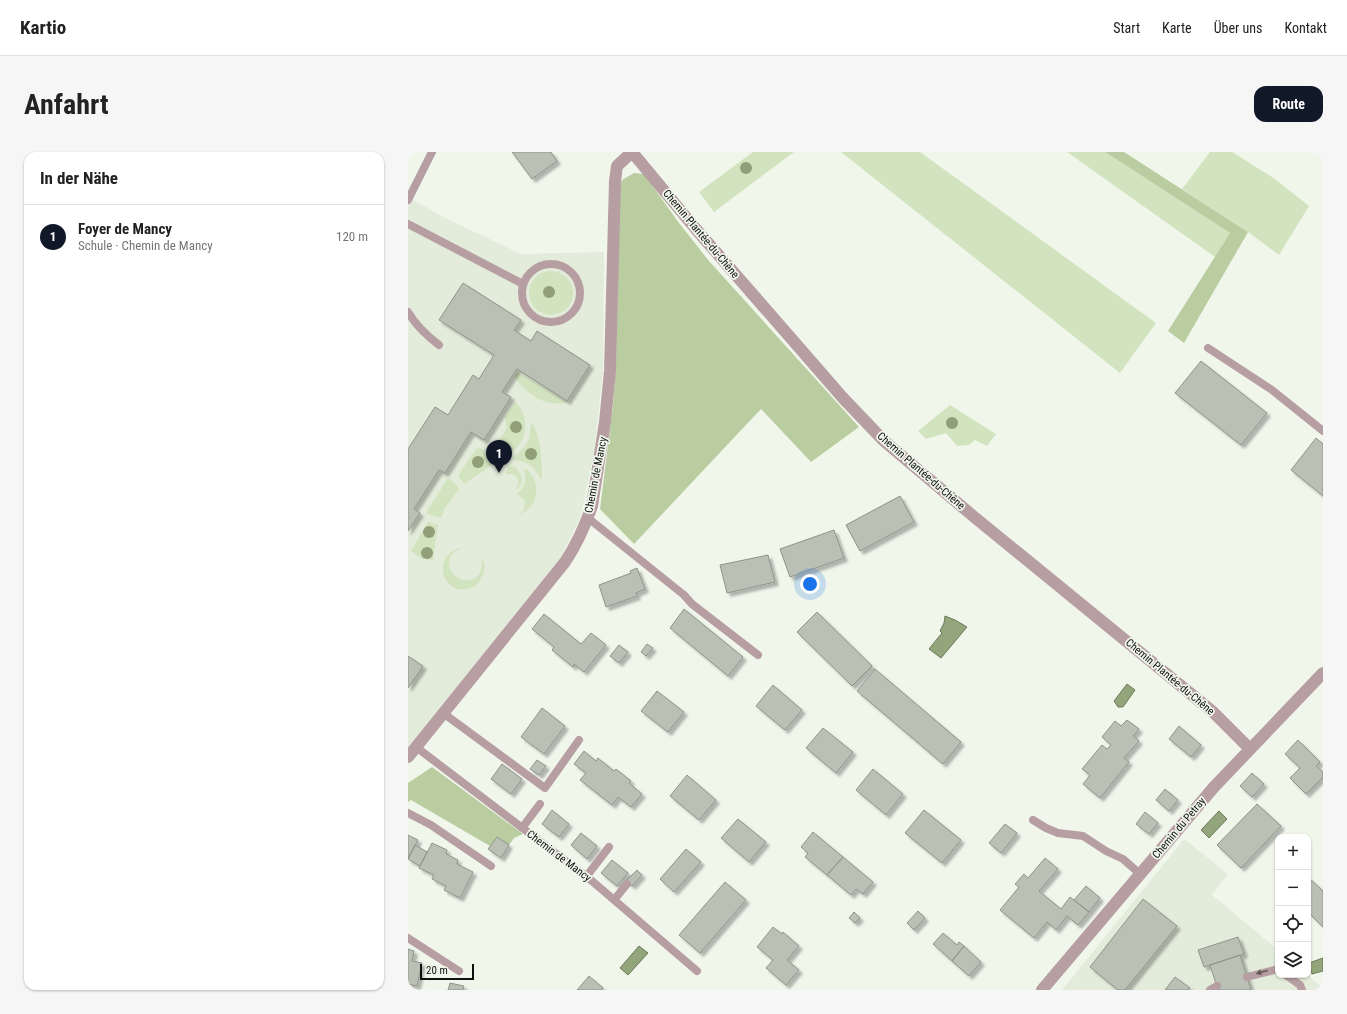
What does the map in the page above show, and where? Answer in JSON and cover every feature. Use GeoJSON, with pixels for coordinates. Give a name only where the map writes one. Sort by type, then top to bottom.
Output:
{"type":"FeatureCollection","features":[{"type":"Feature","properties":{"kind":"street","name":"Chemin de Mancy"},"geometry":{"type":"LineString","coordinates":[[408,757],[565,562],[578,540],[588,518],[592,506],[605,422],[610,371],[615,181],[617,166],[632,152]]}},
{"type":"Feature","properties":{"kind":"street","name":"Chemin Plantée-du-Chêne"},"geometry":{"type":"LineString","coordinates":[[632,152],[700,234],[843,398],[884,441],[1213,712],[1250,749]]}},
{"type":"Feature","properties":{"kind":"street","name":"Chemin du Petray"},"geometry":{"type":"LineString","coordinates":[[1042,990],[1214,787],[1323,673]]}},
{"type":"Feature","properties":{"kind":"lane"},"geometry":{"type":"LineString","coordinates":[[408,200],[432,152]]}},
{"type":"Feature","properties":{"kind":"lane"},"geometry":{"type":"LineString","coordinates":[[408,224],[523,284]]}},
{"type":"Feature","properties":{"kind":"lane"},"geometry":{"type":"LineString","coordinates":[[556,264],[564,267],[576,278],[580,287],[579,302],[570,315],[564,319],[553,322],[543,321],[532,315],[525,305],[523,298],[523,284],[533,270],[540,266],[556,264]]}},
{"type":"Feature","properties":{"kind":"lane"},"geometry":{"type":"LineString","coordinates":[[408,312],[414,322],[438,345]]}},
{"type":"Feature","properties":{"kind":"lane"},"geometry":{"type":"LineString","coordinates":[[1208,348],[1272,390],[1323,431]]}},
{"type":"Feature","properties":{"kind":"lane"},"geometry":{"type":"LineString","coordinates":[[588,518],[684,595],[692,604],[758,655]]}},
{"type":"Feature","properties":{"kind":"lane"},"geometry":{"type":"LineString","coordinates":[[443,713],[545,788],[579,740]]}},
{"type":"Feature","properties":{"kind":"lane","name":"Chemin de Mancy"},"geometry":{"type":"LineString","coordinates":[[416,747],[586,877],[697,971]]}},
{"type":"Feature","properties":{"kind":"lane"},"geometry":{"type":"LineString","coordinates":[[522,828],[540,804]]}},
{"type":"Feature","properties":{"kind":"lane"},"geometry":{"type":"LineString","coordinates":[[408,813],[431,824],[491,866]]}},
{"type":"Feature","properties":{"kind":"lane"},"geometry":{"type":"LineString","coordinates":[[1032,820],[1058,833],[1083,836],[1106,852],[1123,859],[1140,874]]}},
{"type":"Feature","properties":{"kind":"lane"},"geometry":{"type":"LineString","coordinates":[[586,877],[609,847]]}},
{"type":"Feature","properties":{"kind":"lane"},"geometry":{"type":"LineString","coordinates":[[614,900],[627,884]]}},
{"type":"Feature","properties":{"kind":"lane"},"geometry":{"type":"LineString","coordinates":[[408,938],[459,971]]}},
{"type":"Feature","properties":{"kind":"lane"},"geometry":{"type":"LineString","coordinates":[[1247,976],[1275,970]]}},
{"type":"Feature","properties":{"kind":"lane"},"geometry":{"type":"LineString","coordinates":[[1290,978],[1300,985],[1302,990]]}},
{"type":"Feature","properties":{"kind":"shaded area"},"geometry":{"type":"Polygon","coordinates":[[[753,152],[794,152],[714,212],[699,192],[753,152]]]}},
{"type":"Feature","properties":{"kind":"shaded area"},"geometry":{"type":"Polygon","coordinates":[[[841,152],[920,152],[1156,323],[1120,373],[841,152]]]}},
{"type":"Feature","properties":{"kind":"shaded area"},"geometry":{"type":"Polygon","coordinates":[[[1067,152],[1105,152],[1230,233],[1215,257],[1067,152]]]}},
{"type":"Feature","properties":{"kind":"shaded area"},"geometry":{"type":"Polygon","coordinates":[[[1105,152],[1124,152],[1248,232],[1184,343],[1168,331],[1230,233],[1105,152]]]}},
{"type":"Feature","properties":{"kind":"shaded area"},"geometry":{"type":"Polygon","coordinates":[[[1210,152],[1232,152],[1275,179],[1309,206],[1279,255],[1248,232],[1182,189],[1210,152]]]}},
{"type":"Feature","properties":{"kind":"shaded area"},"geometry":{"type":"Polygon","coordinates":[[[634,173],[644,174],[679,223],[709,261],[859,427],[811,462],[761,409],[634,544],[600,509],[613,405],[616,366],[620,185],[622,180],[634,173]]]}},
{"type":"Feature","properties":{"kind":"shaded area"},"geometry":{"type":"Polygon","coordinates":[[[408,197],[445,218],[521,254],[604,252],[603,372],[594,452],[580,519],[560,558],[408,747],[408,197]]]}},
{"type":"Feature","properties":{"kind":"shaded area"},"geometry":{"type":"Polygon","coordinates":[[[551,271],[563,275],[569,281],[573,293],[569,305],[563,311],[551,315],[539,311],[533,305],[529,293],[533,281],[539,275],[551,271]]]}},
{"type":"Feature","properties":{"kind":"shaded area"},"geometry":{"type":"Polygon","coordinates":[[[517,372],[568,402],[551,403],[530,394],[514,376],[517,372]]]}},
{"type":"Feature","properties":{"kind":"shaded area"},"geometry":{"type":"Polygon","coordinates":[[[515,402],[524,418],[524,436],[516,448],[500,460],[494,449],[507,428],[505,417],[515,402]]]}},
{"type":"Feature","properties":{"kind":"shaded area"},"geometry":{"type":"Polygon","coordinates":[[[950,405],[996,434],[987,446],[975,440],[969,445],[957,446],[946,433],[926,439],[918,431],[950,405]]]}},
{"type":"Feature","properties":{"kind":"shaded area"},"geometry":{"type":"Polygon","coordinates":[[[531,424],[533,424],[536,430],[539,444],[542,464],[541,479],[535,470],[529,465],[521,461],[511,460],[525,446],[529,439],[531,424]]]}},
{"type":"Feature","properties":{"kind":"shaded area"},"geometry":{"type":"Polygon","coordinates":[[[480,448],[489,454],[493,464],[464,484],[459,477],[459,474],[476,449],[480,448]]]}},
{"type":"Feature","properties":{"kind":"shaded area"},"geometry":{"type":"Polygon","coordinates":[[[508,466],[515,467],[521,475],[521,484],[516,490],[518,479],[513,474],[506,474],[508,466]]]}},
{"type":"Feature","properties":{"kind":"shaded area"},"geometry":{"type":"Polygon","coordinates":[[[526,469],[534,480],[536,494],[531,506],[526,511],[519,514],[524,510],[525,501],[519,495],[516,495],[524,484],[524,470],[526,469]]]}},
{"type":"Feature","properties":{"kind":"shaded area"},"geometry":{"type":"Polygon","coordinates":[[[448,478],[454,482],[459,489],[445,508],[441,518],[426,513],[448,478]]]}},
{"type":"Feature","properties":{"kind":"shaded area"},"geometry":{"type":"Polygon","coordinates":[[[428,522],[438,525],[433,560],[422,559],[411,551],[428,522]]]}},
{"type":"Feature","properties":{"kind":"shaded area"},"geometry":{"type":"Polygon","coordinates":[[[463,547],[453,553],[449,561],[450,569],[455,575],[462,579],[469,580],[476,578],[481,571],[482,559],[484,569],[482,577],[477,585],[466,589],[457,589],[450,585],[445,579],[443,571],[444,564],[447,556],[453,550],[463,547]]]}},
{"type":"Feature","properties":{"kind":"shaded area"},"geometry":{"type":"Polygon","coordinates":[[[945,616],[967,627],[941,658],[929,649],[942,633],[940,631],[944,623],[945,616]]]}},
{"type":"Feature","properties":{"kind":"shaded area"},"geometry":{"type":"Polygon","coordinates":[[[1127,684],[1135,690],[1123,707],[1118,707],[1114,701],[1127,684]]]}},
{"type":"Feature","properties":{"kind":"shaded area"},"geometry":{"type":"Polygon","coordinates":[[[432,767],[523,834],[514,838],[509,845],[497,837],[490,846],[411,800],[408,802],[408,783],[432,767]]]}},
{"type":"Feature","properties":{"kind":"shaded area"},"geometry":{"type":"Polygon","coordinates":[[[1219,811],[1227,819],[1209,838],[1201,830],[1219,811]]]}},
{"type":"Feature","properties":{"kind":"shaded area"},"geometry":{"type":"Polygon","coordinates":[[[1184,839],[1228,874],[1212,895],[1275,948],[1275,978],[1311,978],[1323,988],[1323,990],[1062,990],[1184,839]]]}},
{"type":"Feature","properties":{"kind":"shaded area"},"geometry":{"type":"Polygon","coordinates":[[[639,946],[648,953],[628,975],[620,968],[639,946]]]}},
{"type":"Feature","properties":{"kind":"shaded area"},"geometry":{"type":"Polygon","coordinates":[[[1323,958],[1323,971],[1312,974],[1311,962],[1323,958]]]}},
{"type":"Feature","properties":{"kind":"building"},"geometry":{"type":"Polygon","coordinates":[[[512,152],[551,152],[557,161],[532,179],[512,152]]]}},
{"type":"Feature","properties":{"kind":"building"},"geometry":{"type":"Polygon","coordinates":[[[463,283],[521,320],[514,330],[531,341],[537,331],[590,365],[567,401],[517,369],[502,392],[511,397],[484,440],[471,432],[445,473],[439,470],[414,509],[420,513],[408,531],[408,449],[435,407],[448,415],[473,375],[479,379],[494,355],[439,320],[463,283]]]}},
{"type":"Feature","properties":{"kind":"building"},"geometry":{"type":"Polygon","coordinates":[[[1201,361],[1267,413],[1241,445],[1175,393],[1201,361]]]}},
{"type":"Feature","properties":{"kind":"building"},"geometry":{"type":"Polygon","coordinates":[[[1316,438],[1323,444],[1323,496],[1291,470],[1316,438]]]}},
{"type":"Feature","properties":{"kind":"building"},"geometry":{"type":"Polygon","coordinates":[[[900,496],[914,522],[860,551],[846,525],[900,496]]]}},
{"type":"Feature","properties":{"kind":"building"},"geometry":{"type":"Polygon","coordinates":[[[834,530],[844,558],[790,577],[780,549],[834,530]]]}},
{"type":"Feature","properties":{"kind":"building"},"geometry":{"type":"Polygon","coordinates":[[[768,555],[775,582],[727,593],[720,565],[768,555]]]}},
{"type":"Feature","properties":{"kind":"building"},"geometry":{"type":"Polygon","coordinates":[[[637,568],[645,589],[636,593],[637,596],[606,607],[599,585],[631,573],[630,571],[637,568]]]}},
{"type":"Feature","properties":{"kind":"building"},"geometry":{"type":"Polygon","coordinates":[[[684,609],[743,657],[728,676],[670,628],[684,609]]]}},
{"type":"Feature","properties":{"kind":"building"},"geometry":{"type":"Polygon","coordinates":[[[817,612],[872,666],[852,686],[797,632],[817,612]]]}},
{"type":"Feature","properties":{"kind":"building"},"geometry":{"type":"Polygon","coordinates":[[[544,614],[581,644],[591,633],[606,645],[584,672],[574,664],[573,667],[552,650],[554,647],[532,629],[544,614]]]}},
{"type":"Feature","properties":{"kind":"building"},"geometry":{"type":"Polygon","coordinates":[[[647,644],[653,648],[646,656],[641,652],[647,644]]]}},
{"type":"Feature","properties":{"kind":"building"},"geometry":{"type":"Polygon","coordinates":[[[619,645],[628,652],[619,663],[610,656],[619,645]]]}},
{"type":"Feature","properties":{"kind":"building"},"geometry":{"type":"Polygon","coordinates":[[[408,656],[423,666],[408,688],[408,656]]]}},
{"type":"Feature","properties":{"kind":"building"},"geometry":{"type":"Polygon","coordinates":[[[875,669],[961,742],[943,764],[857,691],[875,669]]]}},
{"type":"Feature","properties":{"kind":"building"},"geometry":{"type":"Polygon","coordinates":[[[773,685],[802,710],[785,730],[756,706],[773,685]]]}},
{"type":"Feature","properties":{"kind":"building"},"geometry":{"type":"Polygon","coordinates":[[[657,691],[684,712],[668,732],[641,711],[657,691]]]}},
{"type":"Feature","properties":{"kind":"building"},"geometry":{"type":"Polygon","coordinates":[[[542,708],[565,726],[544,754],[521,737],[542,708]]]}},
{"type":"Feature","properties":{"kind":"building"},"geometry":{"type":"Polygon","coordinates":[[[1127,720],[1139,729],[1133,736],[1139,741],[1124,758],[1129,762],[1100,798],[1083,784],[1090,775],[1082,769],[1102,745],[1107,749],[1111,745],[1102,737],[1115,721],[1121,726],[1127,720]]]}},
{"type":"Feature","properties":{"kind":"building"},"geometry":{"type":"Polygon","coordinates":[[[1179,726],[1201,745],[1191,757],[1169,739],[1179,726]]]}},
{"type":"Feature","properties":{"kind":"building"},"geometry":{"type":"Polygon","coordinates":[[[823,728],[853,752],[836,773],[806,748],[823,728]]]}},
{"type":"Feature","properties":{"kind":"building"},"geometry":{"type":"Polygon","coordinates":[[[1298,740],[1320,762],[1316,766],[1323,772],[1323,777],[1306,794],[1290,778],[1300,768],[1285,754],[1298,740]]]}},
{"type":"Feature","properties":{"kind":"building"},"geometry":{"type":"Polygon","coordinates":[[[584,751],[596,761],[598,758],[614,771],[616,769],[631,781],[629,783],[642,794],[631,807],[618,797],[612,805],[580,780],[586,773],[574,764],[584,751]]]}},
{"type":"Feature","properties":{"kind":"building"},"geometry":{"type":"Polygon","coordinates":[[[537,760],[546,766],[539,775],[530,769],[537,760]]]}},
{"type":"Feature","properties":{"kind":"building"},"geometry":{"type":"Polygon","coordinates":[[[502,764],[522,779],[511,794],[491,779],[502,764]]]}},
{"type":"Feature","properties":{"kind":"building"},"geometry":{"type":"Polygon","coordinates":[[[873,769],[903,794],[886,815],[856,790],[873,769]]]}},
{"type":"Feature","properties":{"kind":"building"},"geometry":{"type":"Polygon","coordinates":[[[1252,773],[1264,784],[1252,797],[1240,786],[1252,773]]]}},
{"type":"Feature","properties":{"kind":"building"},"geometry":{"type":"Polygon","coordinates":[[[687,775],[716,800],[699,820],[670,796],[687,775]]]}},
{"type":"Feature","properties":{"kind":"building"},"geometry":{"type":"Polygon","coordinates":[[[1165,789],[1178,800],[1169,811],[1156,800],[1165,789]]]}},
{"type":"Feature","properties":{"kind":"building"},"geometry":{"type":"Polygon","coordinates":[[[1257,804],[1281,826],[1241,868],[1217,845],[1257,804]]]}},
{"type":"Feature","properties":{"kind":"building"},"geometry":{"type":"Polygon","coordinates":[[[552,810],[569,824],[559,837],[542,824],[552,810]]]}},
{"type":"Feature","properties":{"kind":"building"},"geometry":{"type":"Polygon","coordinates":[[[924,810],[961,840],[942,863],[905,833],[924,810]]]}},
{"type":"Feature","properties":{"kind":"building"},"geometry":{"type":"Polygon","coordinates":[[[1145,812],[1158,823],[1149,834],[1136,824],[1145,812]]]}},
{"type":"Feature","properties":{"kind":"building"},"geometry":{"type":"Polygon","coordinates":[[[738,819],[766,842],[749,862],[721,838],[738,819]]]}},
{"type":"Feature","properties":{"kind":"building"},"geometry":{"type":"Polygon","coordinates":[[[1005,824],[1017,833],[1001,853],[989,843],[1005,824]]]}},
{"type":"Feature","properties":{"kind":"building"},"geometry":{"type":"Polygon","coordinates":[[[813,832],[843,857],[827,875],[805,857],[808,853],[801,847],[813,832]]]}},
{"type":"Feature","properties":{"kind":"building"},"geometry":{"type":"Polygon","coordinates":[[[581,833],[597,846],[587,859],[571,845],[581,833]]]}},
{"type":"Feature","properties":{"kind":"building"},"geometry":{"type":"Polygon","coordinates":[[[408,835],[418,840],[408,859],[408,835]]]}},
{"type":"Feature","properties":{"kind":"building"},"geometry":{"type":"Polygon","coordinates":[[[497,837],[509,845],[501,858],[488,849],[497,837]]]}},
{"type":"Feature","properties":{"kind":"building"},"geometry":{"type":"Polygon","coordinates":[[[432,843],[447,850],[446,854],[458,860],[457,864],[473,872],[460,898],[444,890],[446,886],[432,879],[434,875],[419,868],[432,843]]]}},
{"type":"Feature","properties":{"kind":"building"},"geometry":{"type":"Polygon","coordinates":[[[415,845],[427,852],[420,866],[408,859],[415,845]]]}},
{"type":"Feature","properties":{"kind":"building"},"geometry":{"type":"Polygon","coordinates":[[[686,849],[701,862],[674,892],[660,879],[686,849]]]}},
{"type":"Feature","properties":{"kind":"building"},"geometry":{"type":"Polygon","coordinates":[[[843,857],[873,882],[863,894],[856,889],[851,895],[827,875],[843,857]]]}},
{"type":"Feature","properties":{"kind":"building"},"geometry":{"type":"Polygon","coordinates":[[[1045,858],[1058,869],[1039,891],[1061,909],[1070,897],[1089,912],[1078,925],[1067,916],[1056,930],[1047,922],[1034,938],[1000,910],[1019,887],[1015,884],[1024,874],[1028,878],[1045,858]]]}},
{"type":"Feature","properties":{"kind":"building"},"geometry":{"type":"Polygon","coordinates":[[[612,860],[628,873],[617,886],[601,873],[612,860]]]}},
{"type":"Feature","properties":{"kind":"building"},"geometry":{"type":"Polygon","coordinates":[[[637,870],[642,875],[632,886],[626,881],[637,870]]]}},
{"type":"Feature","properties":{"kind":"building"},"geometry":{"type":"Polygon","coordinates":[[[1311,880],[1323,891],[1323,927],[1311,915],[1311,880]]]}},
{"type":"Feature","properties":{"kind":"building"},"geometry":{"type":"Polygon","coordinates":[[[725,882],[746,900],[700,953],[679,935],[725,882]]]}},
{"type":"Feature","properties":{"kind":"building"},"geometry":{"type":"Polygon","coordinates":[[[1086,886],[1100,898],[1089,912],[1074,900],[1086,886]]]}},
{"type":"Feature","properties":{"kind":"building"},"geometry":{"type":"Polygon","coordinates":[[[1143,899],[1177,926],[1125,990],[1118,990],[1090,967],[1143,899]]]}},
{"type":"Feature","properties":{"kind":"building"},"geometry":{"type":"Polygon","coordinates":[[[918,911],[925,918],[914,930],[907,923],[918,911]]]}},
{"type":"Feature","properties":{"kind":"building"},"geometry":{"type":"Polygon","coordinates":[[[854,912],[860,918],[855,923],[849,918],[854,912]]]}},
{"type":"Feature","properties":{"kind":"building"},"geometry":{"type":"Polygon","coordinates":[[[773,927],[782,934],[783,932],[799,946],[787,960],[799,970],[786,985],[766,968],[773,960],[757,947],[773,927]]]}},
{"type":"Feature","properties":{"kind":"building"},"geometry":{"type":"Polygon","coordinates":[[[943,933],[957,945],[959,942],[964,946],[952,961],[933,944],[943,933]]]}},
{"type":"Feature","properties":{"kind":"building"},"geometry":{"type":"Polygon","coordinates":[[[1238,937],[1244,954],[1204,967],[1198,950],[1238,937]]]}},
{"type":"Feature","properties":{"kind":"building"},"geometry":{"type":"Polygon","coordinates":[[[964,946],[981,962],[969,976],[952,961],[964,946]]]}},
{"type":"Feature","properties":{"kind":"building"},"geometry":{"type":"Polygon","coordinates":[[[408,949],[414,951],[412,961],[422,963],[417,986],[408,984],[408,949]]]}},
{"type":"Feature","properties":{"kind":"building"},"geometry":{"type":"Polygon","coordinates":[[[1240,955],[1251,990],[1218,990],[1210,965],[1240,955]]]}},
{"type":"Feature","properties":{"kind":"building"},"geometry":{"type":"Polygon","coordinates":[[[589,976],[603,988],[601,990],[577,990],[589,976]]]}},
{"type":"Feature","properties":{"kind":"building"},"geometry":{"type":"Polygon","coordinates":[[[1175,977],[1190,988],[1187,990],[1165,990],[1175,977]]]}},
{"type":"Feature","properties":{"kind":"building"},"geometry":{"type":"Polygon","coordinates":[[[450,983],[464,986],[463,990],[448,990],[450,983]]]}},
{"type":"Feature","properties":{"kind":"place","name":"Foyer de Mancy"},"geometry":{"type":"Point","coordinates":[499,473]}}]}
